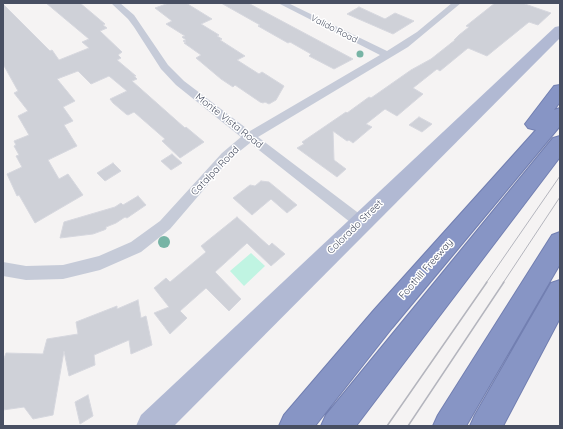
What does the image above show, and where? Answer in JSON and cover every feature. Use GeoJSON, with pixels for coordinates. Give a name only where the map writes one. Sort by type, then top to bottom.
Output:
{"type":"FeatureCollection","features":[{"type":"Feature","properties":{"kind":"highway"},"geometry":{"type":"LineString","coordinates":[[383,319],[560,90]]}},
{"type":"Feature","properties":{"kind":"highway","name":"Foothill Freeway"},"geometry":{"type":"LineString","coordinates":[[295,426],[383,319],[560,114]]}},
{"type":"Feature","properties":{"kind":"highway"},"geometry":{"type":"LineString","coordinates":[[337,426],[560,143]]}},
{"type":"Feature","properties":{"kind":"highway"},"geometry":{"type":"LineString","coordinates":[[449,426],[560,242]]}},
{"type":"Feature","properties":{"kind":"highway"},"geometry":{"type":"LineString","coordinates":[[486,426],[560,292]]}},
{"type":"Feature","properties":{"kind":"main road","name":"Colorado Street"},"geometry":{"type":"LineString","coordinates":[[152,426],[360,222],[560,30]]}},
{"type":"Feature","properties":{"kind":"street","name":"Monte Vista Road"},"geometry":{"type":"LineString","coordinates":[[115,3],[131,17],[169,72],[180,83],[360,222]]}},
{"type":"Feature","properties":{"kind":"street","name":"Valido Road"},"geometry":{"type":"LineString","coordinates":[[282,3],[386,56]]}},
{"type":"Feature","properties":{"kind":"street","name":"Catalpa Road"},"geometry":{"type":"LineString","coordinates":[[3,269],[26,273],[63,272],[100,263],[136,247],[165,225],[226,156],[249,137],[386,56],[420,34],[457,3]]}},
{"type":"Feature","properties":{"kind":"green space"},"geometry":{"type":"Polygon","coordinates":[[[251,253],[265,266],[244,286],[230,271],[251,253]]]}},
{"type":"Feature","properties":{"kind":"building"},"geometry":{"type":"Polygon","coordinates":[[[46,3],[80,3],[105,24],[103,25],[107,28],[100,31],[122,52],[118,55],[121,58],[117,60],[136,76],[134,76],[137,79],[132,81],[185,128],[186,127],[204,142],[180,158],[162,141],[165,139],[134,112],[128,115],[113,103],[110,99],[127,91],[109,76],[91,84],[78,71],[57,79],[75,101],[63,107],[73,121],[64,125],[77,146],[48,160],[59,179],[68,174],[83,195],[35,223],[19,195],[17,196],[7,174],[22,167],[16,156],[19,155],[14,146],[16,145],[14,141],[29,135],[18,116],[28,111],[14,93],[18,91],[3,64],[3,4],[50,51],[52,50],[59,60],[89,48],[82,42],[89,39],[46,3]]]}},
{"type":"Feature","properties":{"kind":"building"},"geometry":{"type":"Polygon","coordinates":[[[169,3],[186,3],[212,19],[201,24],[219,35],[217,36],[222,39],[220,40],[245,56],[237,60],[259,74],[262,72],[284,86],[276,100],[269,104],[260,102],[235,85],[233,87],[221,79],[196,58],[201,55],[184,43],[186,42],[183,41],[186,40],[182,37],[185,36],[166,24],[172,21],[155,8],[169,3]]]}},
{"type":"Feature","properties":{"kind":"building"},"geometry":{"type":"Polygon","coordinates":[[[221,3],[248,3],[353,59],[334,69],[309,56],[311,54],[258,26],[260,25],[221,3]]]}},
{"type":"Feature","properties":{"kind":"building"},"geometry":{"type":"Polygon","coordinates":[[[495,3],[522,3],[551,13],[538,25],[529,22],[487,56],[468,48],[440,71],[437,69],[413,88],[423,94],[397,116],[385,109],[366,124],[372,127],[353,143],[349,140],[347,141],[333,131],[334,160],[346,169],[337,177],[297,148],[304,144],[302,142],[346,112],[347,113],[411,70],[431,59],[469,27],[466,26],[495,3]]]}},
{"type":"Feature","properties":{"kind":"building"},"geometry":{"type":"Polygon","coordinates":[[[359,7],[385,19],[395,13],[414,21],[393,34],[347,14],[359,7]]]}},
{"type":"Feature","properties":{"kind":"building"},"geometry":{"type":"Polygon","coordinates":[[[419,117],[432,124],[422,132],[409,125],[419,117]]]}},
{"type":"Feature","properties":{"kind":"building"},"geometry":{"type":"Polygon","coordinates":[[[172,154],[182,163],[171,170],[161,161],[172,154]]]}},
{"type":"Feature","properties":{"kind":"building"},"geometry":{"type":"Polygon","coordinates":[[[113,163],[121,171],[105,181],[97,173],[113,163]]]}},
{"type":"Feature","properties":{"kind":"building"},"geometry":{"type":"Polygon","coordinates":[[[261,181],[269,182],[297,205],[287,213],[271,199],[252,215],[233,198],[250,185],[255,186],[261,181]]]}},
{"type":"Feature","properties":{"kind":"building"},"geometry":{"type":"Polygon","coordinates":[[[138,196],[146,205],[127,218],[125,217],[106,227],[106,229],[93,234],[60,238],[64,222],[115,207],[121,203],[123,205],[138,196]]]}},
{"type":"Feature","properties":{"kind":"building"},"geometry":{"type":"Polygon","coordinates":[[[237,217],[269,246],[272,243],[285,254],[271,266],[247,243],[215,272],[241,299],[229,311],[206,288],[180,311],[187,318],[170,334],[154,313],[169,307],[154,288],[166,278],[170,282],[206,252],[201,246],[237,217]]]}},
{"type":"Feature","properties":{"kind":"building"},"geometry":{"type":"Polygon","coordinates":[[[138,300],[141,318],[146,316],[152,345],[131,354],[129,340],[94,355],[95,365],[69,376],[64,351],[53,415],[33,419],[24,407],[3,410],[3,361],[6,353],[43,354],[47,339],[78,334],[76,322],[117,306],[117,309],[138,300]]]}},
{"type":"Feature","properties":{"kind":"building"},"geometry":{"type":"Polygon","coordinates":[[[88,395],[93,416],[80,424],[75,402],[88,395]]]}},
{"type":"Feature","properties":{"kind":"tram line"},"geometry":{"type":"LineString","coordinates":[[486,283],[560,176]]}},
{"type":"Feature","properties":{"kind":"tram line"},"geometry":{"type":"LineString","coordinates":[[503,283],[560,197]]}},
{"type":"Feature","properties":{"kind":"tram line"},"geometry":{"type":"LineString","coordinates":[[387,426],[487,282]]}},
{"type":"Feature","properties":{"kind":"tram line"},"geometry":{"type":"LineString","coordinates":[[408,426],[504,282]]}}]}
